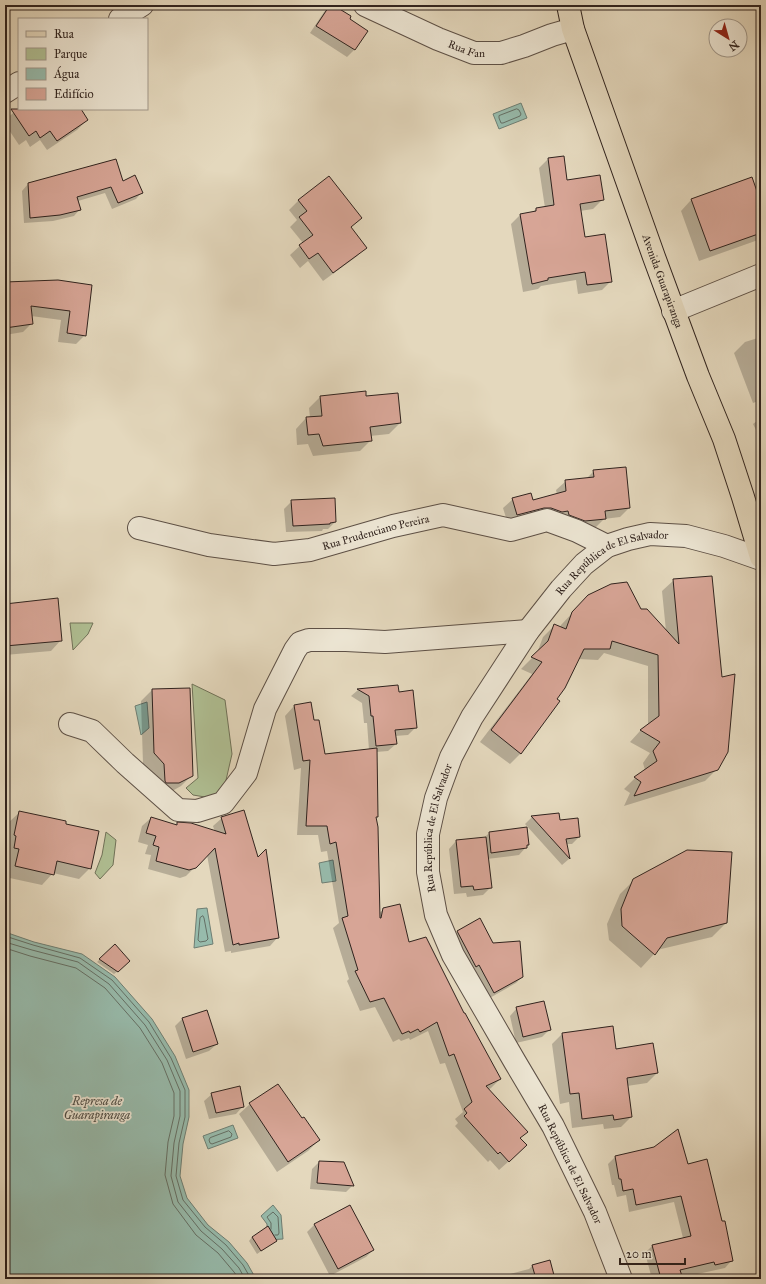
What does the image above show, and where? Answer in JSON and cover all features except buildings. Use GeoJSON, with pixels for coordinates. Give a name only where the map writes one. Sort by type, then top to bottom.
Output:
{"type":"FeatureCollection","features":[{"type":"Feature","properties":{"kind":"main road","name":"Avenida Guarapiranga"},"geometry":{"type":"LineString","coordinates":[[568,5],[573,30],[674,311],[698,376],[724,439],[743,496],[761,558]]}},
{"type":"Feature","properties":{"kind":"street"},"geometry":{"type":"LineString","coordinates":[[122,18],[142,5]]}},
{"type":"Feature","properties":{"kind":"street","name":"Rua Fan"},"geometry":{"type":"LineString","coordinates":[[365,5],[438,40],[474,53],[501,53],[552,35],[573,30]]}},
{"type":"Feature","properties":{"kind":"street"},"geometry":{"type":"LineString","coordinates":[[5,92],[18,84]]}},
{"type":"Feature","properties":{"kind":"street"},"geometry":{"type":"LineString","coordinates":[[674,311],[761,275]]}},
{"type":"Feature","properties":{"kind":"street","name":"Rua Prudenciano Pereira"},"geometry":{"type":"LineString","coordinates":[[139,528],[209,545],[274,554],[310,550],[393,526],[443,515],[511,530],[547,520],[577,531],[607,546]]}},
{"type":"Feature","properties":{"kind":"street","name":"Rua República de El Salvador"},"geometry":{"type":"LineString","coordinates":[[620,1279],[595,1212],[553,1126],[453,955],[436,915],[428,872],[428,834],[436,798],[451,757],[472,717],[528,631],[584,564],[607,546],[650,534],[686,536],[761,558]]}},
{"type":"Feature","properties":{"kind":"street"},"geometry":{"type":"LineString","coordinates":[[70,724],[92,731],[125,763],[178,810],[197,811],[223,803],[246,773],[265,709],[300,643],[309,640],[385,642],[528,631]]}},
{"type":"Feature","properties":{"kind":"green space"},"geometry":{"type":"Polygon","coordinates":[[[70,623],[93,623],[88,634],[73,650],[70,623]]]}},
{"type":"Feature","properties":{"kind":"green space"},"geometry":{"type":"Polygon","coordinates":[[[192,684],[225,700],[232,754],[224,789],[211,798],[193,795],[186,788],[198,778],[192,684]]]}},
{"type":"Feature","properties":{"kind":"green space"},"geometry":{"type":"Polygon","coordinates":[[[106,832],[116,840],[113,865],[100,879],[95,873],[102,855],[106,832]]]}},
{"type":"Feature","properties":{"kind":"water"},"geometry":{"type":"Polygon","coordinates":[[[521,103],[527,118],[499,129],[493,114],[521,103]]]}},
{"type":"Feature","properties":{"kind":"water"},"geometry":{"type":"Polygon","coordinates":[[[147,702],[149,728],[141,735],[135,706],[147,702]]]}},
{"type":"Feature","properties":{"kind":"water"},"geometry":{"type":"Polygon","coordinates":[[[333,860],[336,881],[322,883],[319,863],[333,860]]]}},
{"type":"Feature","properties":{"kind":"water"},"geometry":{"type":"Polygon","coordinates":[[[207,908],[213,944],[194,948],[197,909],[207,908]]]}},
{"type":"Feature","properties":{"kind":"water","name":"Represa de Guarapiranga"},"geometry":{"type":"Polygon","coordinates":[[[5,932],[34,942],[82,954],[115,977],[152,1019],[175,1056],[189,1090],[189,1117],[183,1144],[180,1176],[187,1198],[208,1225],[229,1242],[247,1263],[256,1279],[5,1279],[5,932]]]}},
{"type":"Feature","properties":{"kind":"water"},"geometry":{"type":"Polygon","coordinates":[[[233,1125],[238,1138],[208,1149],[203,1136],[233,1125]]]}},
{"type":"Feature","properties":{"kind":"water"},"geometry":{"type":"Polygon","coordinates":[[[273,1205],[281,1215],[283,1239],[267,1240],[267,1224],[261,1216],[273,1205]]]}}]}
